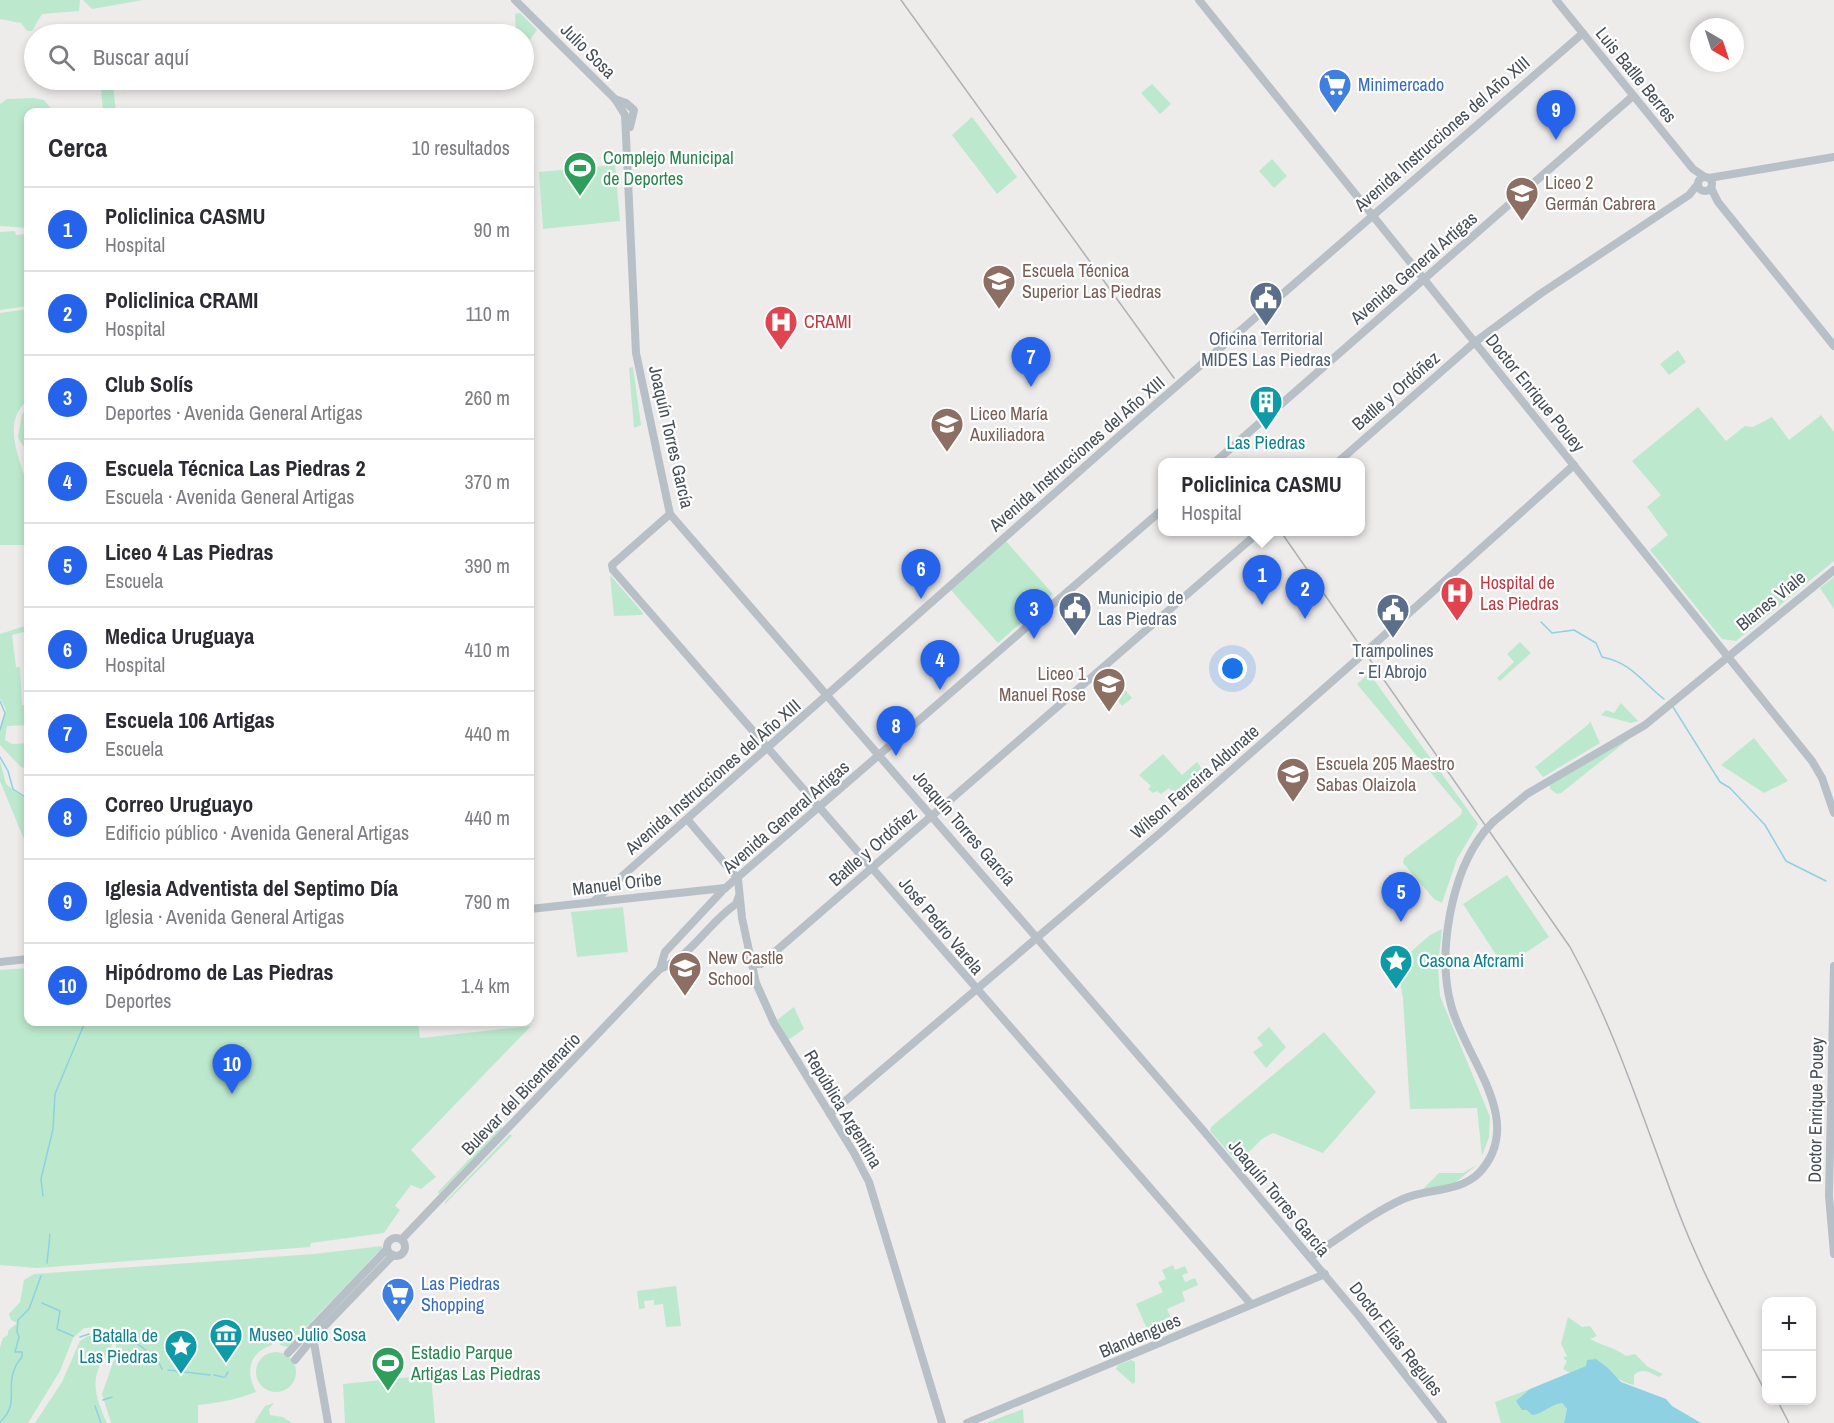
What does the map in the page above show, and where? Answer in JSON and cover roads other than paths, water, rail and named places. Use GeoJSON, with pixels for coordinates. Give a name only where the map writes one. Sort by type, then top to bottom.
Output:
{"type":"FeatureCollection","features":[{"type":"Feature","properties":{"kind":"street","name":"Julio Sosa"},"geometry":{"type":"LineString","coordinates":[[515,0],[615,99]]}},
{"type":"Feature","properties":{"kind":"street","name":"Doctor Enrique Pouey"},"geometry":{"type":"LineString","coordinates":[[1199,0],[1812,761],[1822,778],[1834,813]]}},
{"type":"Feature","properties":{"kind":"street","name":"Luis Batlle Berres"},"geometry":{"type":"LineString","coordinates":[[1556,0],[1705,185]]}},
{"type":"Feature","properties":{"kind":"street","name":"Avenida Instrucciones del Año XIII"},"geometry":{"type":"LineString","coordinates":[[593,902],[829,696],[1014,529],[1582,33]]}},
{"type":"Feature","properties":{"kind":"street","name":"Avenida General Artigas"},"geometry":{"type":"LineString","coordinates":[[1220,458],[1633,96]]}},
{"type":"Feature","properties":{"kind":"street","name":"Joaquín Torres García"},"geometry":{"type":"LineString","coordinates":[[615,99],[626,122],[625,158],[636,353],[670,514],[1039,938],[1324,1274]]}},
{"type":"Feature","properties":{"kind":"street"},"geometry":{"type":"LineString","coordinates":[[1834,157],[1731,176],[1705,185],[1834,346]]}},
{"type":"Feature","properties":{"kind":"street","name":"Batlle y Ordóñez"},"geometry":{"type":"LineString","coordinates":[[1343,458],[1475,342],[1705,185]]}},
{"type":"Feature","properties":{"kind":"street","name":"Wilson Ferreira Aldunate"},"geometry":{"type":"LineString","coordinates":[[830,1114],[1039,938],[1371,648],[1574,465]]}},
{"type":"Feature","properties":{"kind":"street","name":"Avenida General Artigas"},"geometry":{"type":"LineString","coordinates":[[727,888],[1158,513]]}},
{"type":"Feature","properties":{"kind":"street","name":"José Pedro Varela"},"geometry":{"type":"LineString","coordinates":[[670,514],[612,565],[613,570],[1251,1304]]}},
{"type":"Feature","properties":{"kind":"street","name":"Batlle y Ordóñez"},"geometry":{"type":"LineString","coordinates":[[754,976],[761,964],[1253,536]]}},
{"type":"Feature","properties":{"kind":"street","name":"Blanes Viale"},"geometry":{"type":"LineString","coordinates":[[1310,1257],[1404,1199],[1448,1189],[1470,1180],[1485,1166],[1494,1150],[1497,1125],[1495,1105],[1453,1012],[1446,977],[1453,900],[1466,860],[1484,831],[1527,794],[1645,725],[1727,655],[1834,570]]}},
{"type":"Feature","properties":{"kind":"street"},"geometry":{"type":"LineString","coordinates":[[687,819],[738,879]]}},
{"type":"Feature","properties":{"kind":"street","name":"República Argentina"},"geometry":{"type":"LineString","coordinates":[[738,879],[742,918],[754,976],[774,1023],[854,1153],[876,1199],[942,1423]]}},
{"type":"Feature","properties":{"kind":"street","name":"Bulevar del Bicentenario"},"geometry":{"type":"LineString","coordinates":[[660,969],[665,952],[727,888]]}},
{"type":"Feature","properties":{"kind":"street"},"geometry":{"type":"LineString","coordinates":[[708,889],[735,889],[739,894]]}},
{"type":"Feature","properties":{"kind":"street"},"geometry":{"type":"LineString","coordinates":[[708,889],[720,895],[723,904],[731,907],[742,918]]}},
{"type":"Feature","properties":{"kind":"street","name":"Manuel Oribe"},"geometry":{"type":"LineString","coordinates":[[534,909],[708,889]]}},
{"type":"Feature","properties":{"kind":"street","name":"Bulevar del Bicentenario"},"geometry":{"type":"LineString","coordinates":[[402,1239],[660,969],[674,963],[683,955],[738,900],[739,894]]}},
{"type":"Feature","properties":{"kind":"street"},"geometry":{"type":"LineString","coordinates":[[673,944],[683,955]]}},
{"type":"Feature","properties":{"kind":"street"},"geometry":{"type":"LineString","coordinates":[[0,962],[24,959]]}},
{"type":"Feature","properties":{"kind":"street"},"geometry":{"type":"LineString","coordinates":[[750,959],[754,964],[761,964]]}},
{"type":"Feature","properties":{"kind":"street","name":"Doctor Enrique Pouey"},"geometry":{"type":"LineString","coordinates":[[1834,966],[1829,1196],[1834,1254]]}},
{"type":"Feature","properties":{"kind":"street"},"geometry":{"type":"LineString","coordinates":[[392,1238],[402,1239],[405,1250],[399,1256],[390,1252],[388,1242],[392,1238]]}},
{"type":"Feature","properties":{"kind":"street"},"geometry":{"type":"LineString","coordinates":[[288,1353],[312,1334],[390,1252]]}},
{"type":"Feature","properties":{"kind":"street","name":"Blandengues"},"geometry":{"type":"LineString","coordinates":[[967,1423],[1324,1274]]}},
{"type":"Feature","properties":{"kind":"street","name":"Doctor Elías Regules"},"geometry":{"type":"LineString","coordinates":[[1324,1274],[1441,1422]]}},
{"type":"Feature","properties":{"kind":"street"},"geometry":{"type":"LineString","coordinates":[[295,1360],[312,1334]]}},
{"type":"Feature","properties":{"kind":"street"},"geometry":{"type":"LineString","coordinates":[[312,1334],[328,1423]]}},
{"type":"Feature","properties":{"kind":"water"},"geometry":{"type":"Polygon","coordinates":[[[1596,1359],[1621,1382],[1666,1399],[1672,1406],[1701,1423],[1564,1423],[1567,1409],[1562,1403],[1532,1415],[1527,1410],[1522,1410],[1516,1401],[1530,1389],[1586,1366],[1587,1360],[1596,1359]]]}},
{"type":"Feature","properties":{"kind":"waterway"},"geometry":{"type":"LineString","coordinates":[[1541,622],[1552,633],[1574,630],[1596,643],[1602,657],[1629,668],[1664,699]]}},
{"type":"Feature","properties":{"kind":"waterway"},"geometry":{"type":"LineString","coordinates":[[0,701],[5,713],[0,730]]}},
{"type":"Feature","properties":{"kind":"waterway"},"geometry":{"type":"LineString","coordinates":[[1673,707],[1720,782],[1730,788],[1765,825],[1786,861],[1826,881]]}},
{"type":"Feature","properties":{"kind":"waterway"},"geometry":{"type":"LineString","coordinates":[[0,757],[8,771],[13,789],[24,796]]}},
{"type":"Feature","properties":{"kind":"waterway"},"geometry":{"type":"LineString","coordinates":[[43,1196],[41,1179],[53,1129],[55,1094],[83,1026]]}},
{"type":"Feature","properties":{"kind":"waterway"},"geometry":{"type":"LineString","coordinates":[[47,1263],[50,1234]]}},
{"type":"Feature","properties":{"kind":"waterway"},"geometry":{"type":"LineString","coordinates":[[0,1422],[10,1407],[11,1383],[16,1366],[22,1357],[22,1352],[15,1352],[19,1337],[18,1320],[29,1309],[41,1276]]}},
{"type":"Feature","properties":{"kind":"waterway"},"geometry":{"type":"LineString","coordinates":[[42,1303],[60,1311],[57,1329],[73,1336]]}},
{"type":"Feature","properties":{"kind":"waterway"},"geometry":{"type":"LineString","coordinates":[[80,1337],[89,1334]]}},
{"type":"Feature","properties":{"kind":"waterway"},"geometry":{"type":"LineString","coordinates":[[115,1336],[129,1340]]}},
{"type":"Feature","properties":{"kind":"waterway"},"geometry":{"type":"LineString","coordinates":[[133,1341],[156,1357],[162,1369]]}},
{"type":"Feature","properties":{"kind":"waterway"},"geometry":{"type":"LineString","coordinates":[[168,1370],[210,1375]]}},
{"type":"Feature","properties":{"kind":"waterway"},"geometry":{"type":"LineString","coordinates":[[225,1377],[228,1372]]}},
{"type":"Feature","properties":{"kind":"waterway"},"geometry":{"type":"LineString","coordinates":[[214,1375],[223,1377]]}},
{"type":"Feature","properties":{"kind":"waterway"},"geometry":{"type":"LineString","coordinates":[[103,1400],[112,1397]]}},
{"type":"Feature","properties":{"kind":"waterway"},"geometry":{"type":"LineString","coordinates":[[95,1406],[101,1423]]}},
{"type":"Feature","properties":{"kind":"railway"},"geometry":{"type":"LineString","coordinates":[[901,0],[1174,378]]}},
{"type":"Feature","properties":{"kind":"railway"},"geometry":{"type":"LineString","coordinates":[[1284,536],[1570,947],[1615,1043],[1697,1255],[1762,1385]]}},
{"type":"Feature","properties":{"kind":"railway"},"geometry":{"type":"LineString","coordinates":[[1780,1405],[1789,1423]]}},
{"type":"Feature","properties":{"kind":"place","name":"Minimercado"},"geometry":{"type":"Point","coordinates":[1335,114]}},
{"type":"Feature","properties":{"kind":"place","name":"Iglesia Adventista del Septimo Día"},"geometry":{"type":"Point","coordinates":[1556,140]}},
{"type":"Feature","properties":{"kind":"place","name":"Complejo Municipal de Deportes"},"geometry":{"type":"Point","coordinates":[580,197]}},
{"type":"Feature","properties":{"kind":"place","name":"Liceo 2 Germán Cabrera"},"geometry":{"type":"Point","coordinates":[1522,222]}},
{"type":"Feature","properties":{"kind":"place","name":"Escuela Técnica Superior Las Piedras"},"geometry":{"type":"Point","coordinates":[999,310]}},
{"type":"Feature","properties":{"kind":"place","name":"Oficina Territorial MIDES Las Piedras"},"geometry":{"type":"Point","coordinates":[1266,327]}},
{"type":"Feature","properties":{"kind":"place","name":"CRAMI"},"geometry":{"type":"Point","coordinates":[781,351]}},
{"type":"Feature","properties":{"kind":"place","name":"Escuela 106 Artigas"},"geometry":{"type":"Point","coordinates":[1031,387]}},
{"type":"Feature","properties":{"kind":"place","name":"Las Piedras"},"geometry":{"type":"Point","coordinates":[1266,431]}},
{"type":"Feature","properties":{"kind":"place","name":"Liceo María Auxiliadora"},"geometry":{"type":"Point","coordinates":[947,453]}},
{"type":"Feature","properties":{"kind":"place","name":"Medica Uruguaya"},"geometry":{"type":"Point","coordinates":[921,599]}},
{"type":"Feature","properties":{"kind":"place","name":"Policlinica CASMU"},"geometry":{"type":"Point","coordinates":[1262,605]}},
{"type":"Feature","properties":{"kind":"place","name":"Policlinica CRAMI"},"geometry":{"type":"Point","coordinates":[1305,619]}},
{"type":"Feature","properties":{"kind":"place","name":"Hospital de Las Piedras"},"geometry":{"type":"Point","coordinates":[1457,622]}},
{"type":"Feature","properties":{"kind":"place","name":"Municipio de Las Piedras"},"geometry":{"type":"Point","coordinates":[1075,637]}},
{"type":"Feature","properties":{"kind":"place","name":"Club Solís"},"geometry":{"type":"Point","coordinates":[1034,639]}},
{"type":"Feature","properties":{"kind":"place","name":"Trampolines - El Abrojo"},"geometry":{"type":"Point","coordinates":[1393,639]}},
{"type":"Feature","properties":{"kind":"place","name":"Escuela Técnica Las Piedras 2"},"geometry":{"type":"Point","coordinates":[940,690]}},
{"type":"Feature","properties":{"kind":"place","name":"Liceo 1 Manuel Rose"},"geometry":{"type":"Point","coordinates":[1109,713]}},
{"type":"Feature","properties":{"kind":"place","name":"Correo Uruguayo"},"geometry":{"type":"Point","coordinates":[896,756]}},
{"type":"Feature","properties":{"kind":"place","name":"Escuela 205 Maestro Sabas Olaizola"},"geometry":{"type":"Point","coordinates":[1293,803]}},
{"type":"Feature","properties":{"kind":"place","name":"Liceo 4 Las Piedras"},"geometry":{"type":"Point","coordinates":[1401,922]}},
{"type":"Feature","properties":{"kind":"place","name":"Casona Afcrami"},"geometry":{"type":"Point","coordinates":[1396,990]}},
{"type":"Feature","properties":{"kind":"place","name":"New Castle School"},"geometry":{"type":"Point","coordinates":[685,997]}},
{"type":"Feature","properties":{"kind":"place","name":"Hipódromo de Las Piedras"},"geometry":{"type":"Point","coordinates":[232,1094]}},
{"type":"Feature","properties":{"kind":"place","name":"Las Piedras Shopping"},"geometry":{"type":"Point","coordinates":[398,1323]}},
{"type":"Feature","properties":{"kind":"place","name":"Museo Julio Sosa"},"geometry":{"type":"Point","coordinates":[226,1364]}},
{"type":"Feature","properties":{"kind":"place","name":"Batalla de Las Piedras"},"geometry":{"type":"Point","coordinates":[181,1375]}},
{"type":"Feature","properties":{"kind":"place","name":"Estadio Parque Artigas Las Piedras"},"geometry":{"type":"Point","coordinates":[388,1392]}}]}
